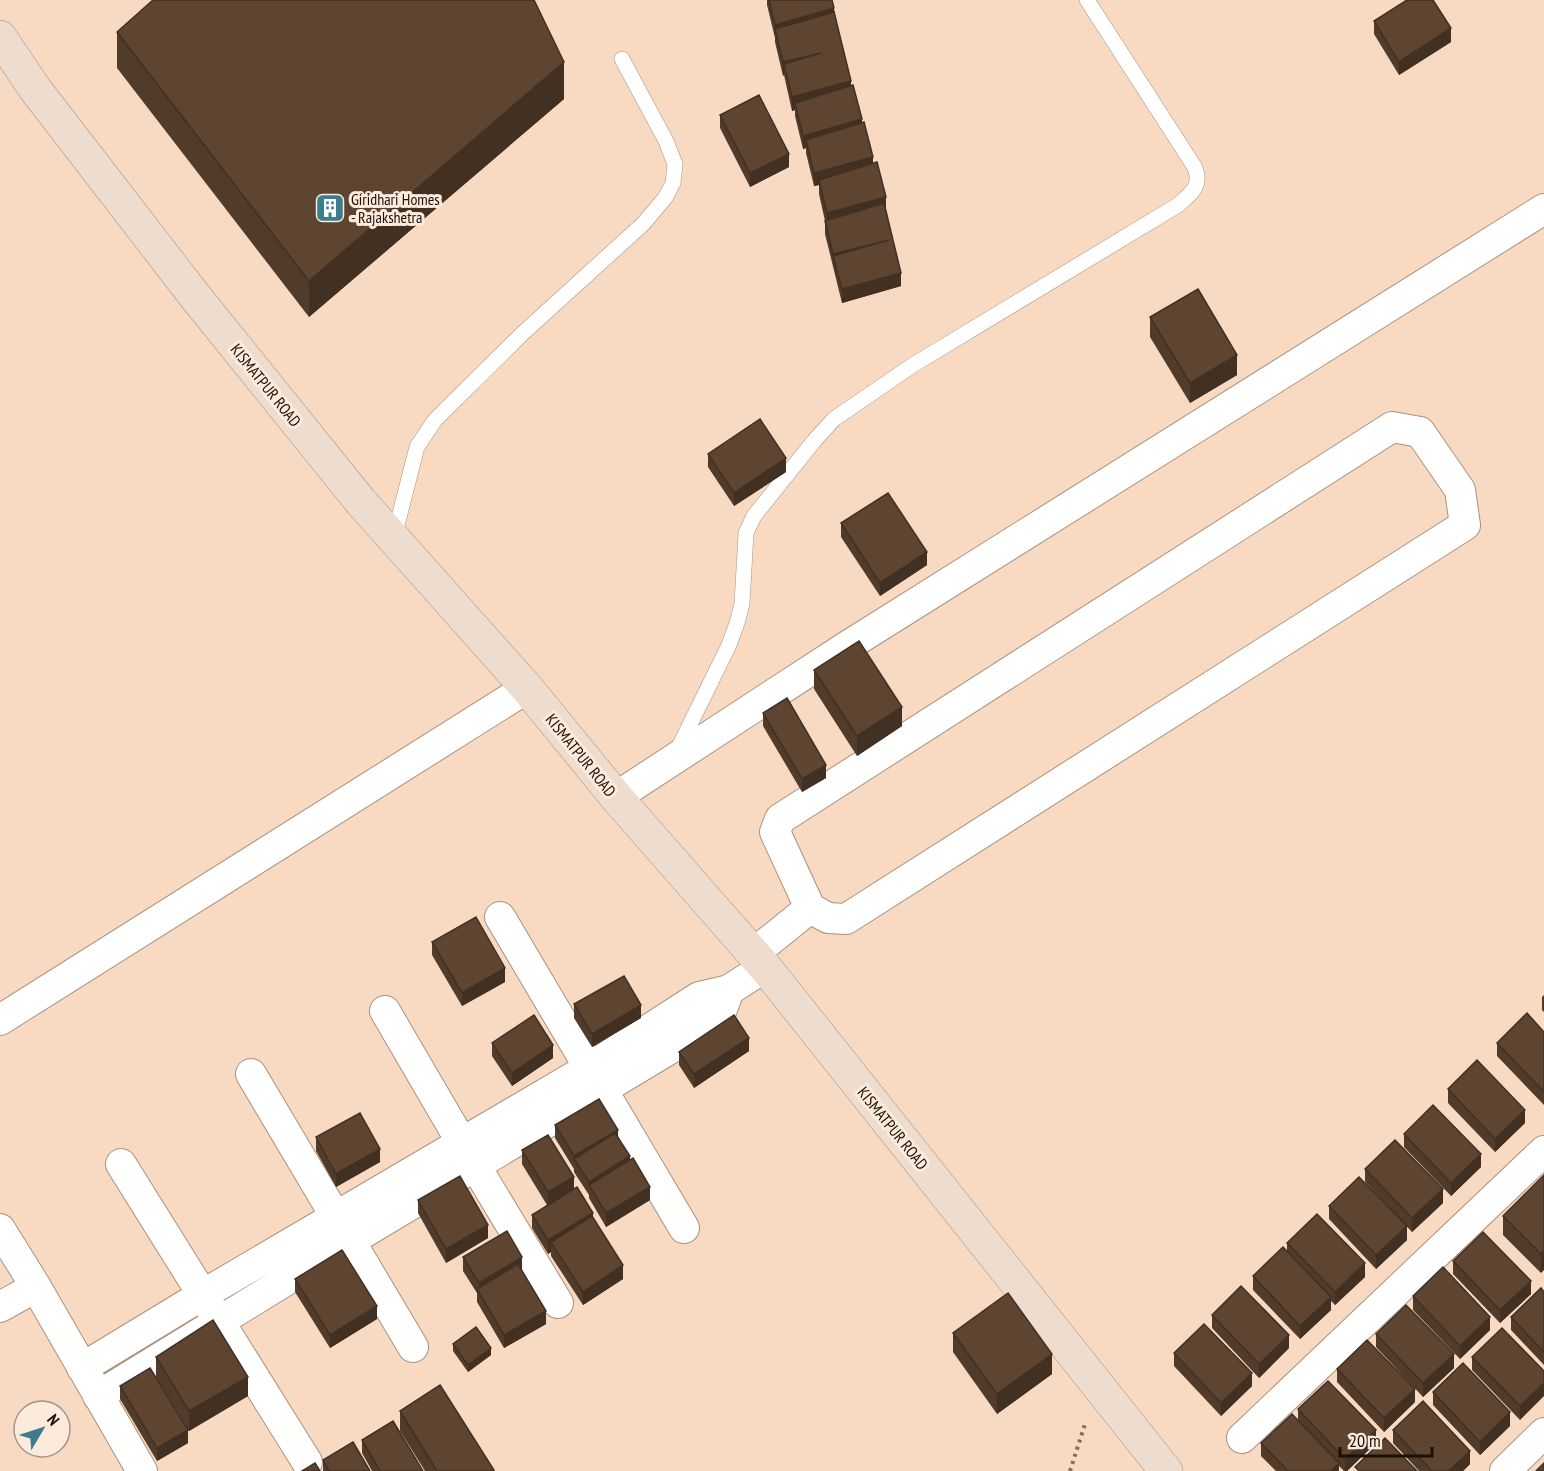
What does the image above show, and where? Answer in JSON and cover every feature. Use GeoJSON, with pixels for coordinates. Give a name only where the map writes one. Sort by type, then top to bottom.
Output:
{"type":"FeatureCollection","features":[{"type":"Feature","properties":{"kind":"street","name":"KISMATPUR ROAD"},"geometry":{"type":"LineString","coordinates":[[0,37],[35,89],[194,295],[361,502],[527,688],[616,797],[759,961],[1167,1471]]}},
{"type":"Feature","properties":{"kind":"street"},"geometry":{"type":"LineString","coordinates":[[616,797],[846,647],[1544,209]]}},
{"type":"Feature","properties":{"kind":"street"},"geometry":{"type":"LineString","coordinates":[[1392,427],[1420,432],[1460,490],[1465,525],[846,920],[828,918],[810,908],[776,832],[780,819],[1392,427]]}},
{"type":"Feature","properties":{"kind":"street"},"geometry":{"type":"LineString","coordinates":[[0,1020],[527,688]]}},
{"type":"Feature","properties":{"kind":"street"},"geometry":{"type":"LineString","coordinates":[[82,1368],[204,1294],[343,1229],[595,1079],[699,997],[729,990],[810,908]]}},
{"type":"Feature","properties":{"kind":"street"},"geometry":{"type":"LineString","coordinates":[[500,917],[684,1228]]}},
{"type":"Feature","properties":{"kind":"street"},"geometry":{"type":"LineString","coordinates":[[385,1011],[558,1303]]}},
{"type":"Feature","properties":{"kind":"street"},"geometry":{"type":"LineString","coordinates":[[251,1074],[413,1347]]}},
{"type":"Feature","properties":{"kind":"street"},"geometry":{"type":"LineString","coordinates":[[1242,1438],[1544,1151]]}},
{"type":"Feature","properties":{"kind":"street"},"geometry":{"type":"LineString","coordinates":[[121,1164],[307,1462]]}},
{"type":"Feature","properties":{"kind":"street"},"geometry":{"type":"LineString","coordinates":[[0,1229],[142,1471]]}},
{"type":"Feature","properties":{"kind":"street"},"geometry":{"type":"LineString","coordinates":[[98,1396],[220,1321],[343,1229]]}},
{"type":"Feature","properties":{"kind":"street"},"geometry":{"type":"LineString","coordinates":[[0,1307],[36,1287]]}},
{"type":"Feature","properties":{"kind":"street"},"geometry":{"type":"LineString","coordinates":[[1506,1471],[1544,1433]]}},
{"type":"Feature","properties":{"kind":"lane"},"geometry":{"type":"LineString","coordinates":[[672,761],[737,624],[742,604],[746,533],[754,516],[834,419],[913,365],[1178,205],[1192,193],[1198,184],[1194,166],[1087,0]]}},
{"type":"Feature","properties":{"kind":"lane"},"geometry":{"type":"LineString","coordinates":[[393,540],[417,447],[435,420],[523,333],[643,224],[665,198],[673,183],[675,164],[669,149],[622,59]]}},
{"type":"Feature","properties":{"kind":"path"},"geometry":{"type":"LineString","coordinates":[[1070,1471],[1098,1384]]}},
{"type":"Feature","properties":{"kind":"building","name":"Giridhari Homes - Rajakshetra"},"geometry":{"type":"Polygon","coordinates":[[[153,0],[534,0],[564,62],[309,281],[117,32],[153,0]]]}},
{"type":"Feature","properties":{"kind":"building"},"geometry":{"type":"Polygon","coordinates":[[[769,0],[832,0],[834,8],[775,25],[769,0]]]}},
{"type":"Feature","properties":{"kind":"building"},"geometry":{"type":"Polygon","coordinates":[[[1407,0],[1433,0],[1451,28],[1399,62],[1374,21],[1407,0]]]}},
{"type":"Feature","properties":{"kind":"building"},"geometry":{"type":"Polygon","coordinates":[[[834,12],[851,81],[792,97],[784,64],[821,53],[783,62],[775,29],[834,12]]]}},
{"type":"Feature","properties":{"kind":"building"},"geometry":{"type":"Polygon","coordinates":[[[853,85],[862,119],[803,136],[795,103],[853,85]]]}},
{"type":"Feature","properties":{"kind":"building"},"geometry":{"type":"Polygon","coordinates":[[[759,95],[789,154],[750,173],[720,115],[759,95]]]}},
{"type":"Feature","properties":{"kind":"building"},"geometry":{"type":"Polygon","coordinates":[[[864,122],[873,157],[814,173],[806,140],[864,122]]]}},
{"type":"Feature","properties":{"kind":"building"},"geometry":{"type":"Polygon","coordinates":[[[877,162],[886,197],[827,213],[819,180],[877,162]]]}},
{"type":"Feature","properties":{"kind":"building"},"geometry":{"type":"Polygon","coordinates":[[[884,203],[901,273],[842,289],[833,256],[889,240],[833,254],[825,221],[884,203]]]}},
{"type":"Feature","properties":{"kind":"building"},"geometry":{"type":"Polygon","coordinates":[[[1198,289],[1237,355],[1190,383],[1150,317],[1198,289]]]}},
{"type":"Feature","properties":{"kind":"building"},"geometry":{"type":"Polygon","coordinates":[[[760,419],[786,458],[734,493],[708,454],[760,419]]]}},
{"type":"Feature","properties":{"kind":"building"},"geometry":{"type":"Polygon","coordinates":[[[888,493],[927,552],[880,583],[841,523],[888,493]]]}},
{"type":"Feature","properties":{"kind":"building"},"geometry":{"type":"Polygon","coordinates":[[[859,641],[902,707],[857,736],[814,670],[859,641]]]}},
{"type":"Feature","properties":{"kind":"building"},"geometry":{"type":"Polygon","coordinates":[[[787,698],[826,765],[802,779],[763,713],[787,698]]]}},
{"type":"Feature","properties":{"kind":"building"},"geometry":{"type":"Polygon","coordinates":[[[476,917],[505,968],[462,993],[432,942],[476,917]]]}},
{"type":"Feature","properties":{"kind":"building"},"geometry":{"type":"Polygon","coordinates":[[[624,976],[641,1005],[592,1034],[574,1004],[624,976]]]}},
{"type":"Feature","properties":{"kind":"building"},"geometry":{"type":"Polygon","coordinates":[[[1527,1013],[1544,1032],[1544,1092],[1497,1043],[1527,1013]]]}},
{"type":"Feature","properties":{"kind":"building"},"geometry":{"type":"Polygon","coordinates":[[[534,1015],[553,1045],[512,1073],[492,1043],[534,1015]]]}},
{"type":"Feature","properties":{"kind":"building"},"geometry":{"type":"Polygon","coordinates":[[[734,1015],[749,1038],[694,1074],[679,1052],[734,1015]]]}},
{"type":"Feature","properties":{"kind":"building"},"geometry":{"type":"Polygon","coordinates":[[[1477,1060],[1525,1110],[1495,1139],[1448,1089],[1477,1060]]]}},
{"type":"Feature","properties":{"kind":"building"},"geometry":{"type":"Polygon","coordinates":[[[599,1099],[618,1130],[574,1156],[555,1125],[599,1099]]]}},
{"type":"Feature","properties":{"kind":"building"},"geometry":{"type":"Polygon","coordinates":[[[1433,1105],[1481,1154],[1451,1183],[1404,1134],[1433,1105]]]}},
{"type":"Feature","properties":{"kind":"building"},"geometry":{"type":"Polygon","coordinates":[[[360,1113],[380,1149],[336,1174],[316,1137],[360,1113]]]}},
{"type":"Feature","properties":{"kind":"building"},"geometry":{"type":"Polygon","coordinates":[[[615,1133],[630,1156],[589,1182],[574,1159],[615,1133]]]}},
{"type":"Feature","properties":{"kind":"building"},"geometry":{"type":"Polygon","coordinates":[[[548,1135],[574,1177],[548,1192],[522,1150],[548,1135]]]}},
{"type":"Feature","properties":{"kind":"building"},"geometry":{"type":"Polygon","coordinates":[[[1395,1140],[1443,1189],[1412,1218],[1365,1169],[1395,1140]]]}},
{"type":"Feature","properties":{"kind":"building"},"geometry":{"type":"Polygon","coordinates":[[[633,1158],[650,1187],[606,1213],[589,1185],[633,1158]]]}},
{"type":"Feature","properties":{"kind":"building"},"geometry":{"type":"Polygon","coordinates":[[[1544,1175],[1544,1250],[1541,1254],[1503,1216],[1544,1175]]]}},
{"type":"Feature","properties":{"kind":"building"},"geometry":{"type":"Polygon","coordinates":[[[460,1176],[488,1225],[446,1249],[418,1200],[460,1176]]]}},
{"type":"Feature","properties":{"kind":"building"},"geometry":{"type":"Polygon","coordinates":[[[1359,1177],[1407,1226],[1376,1255],[1329,1206],[1359,1177]]]}},
{"type":"Feature","properties":{"kind":"building"},"geometry":{"type":"Polygon","coordinates":[[[577,1187],[593,1213],[548,1240],[532,1215],[577,1187]]]}},
{"type":"Feature","properties":{"kind":"building"},"geometry":{"type":"Polygon","coordinates":[[[1317,1214],[1365,1263],[1335,1292],[1287,1243],[1317,1214]]]}},
{"type":"Feature","properties":{"kind":"building"},"geometry":{"type":"Polygon","coordinates":[[[592,1216],[623,1265],[583,1292],[551,1242],[592,1216]]]}},
{"type":"Feature","properties":{"kind":"building"},"geometry":{"type":"Polygon","coordinates":[[[507,1231],[522,1257],[479,1283],[463,1257],[507,1231]]]}},
{"type":"Feature","properties":{"kind":"building"},"geometry":{"type":"Polygon","coordinates":[[[1483,1232],[1531,1281],[1500,1310],[1453,1261],[1483,1232]]]}},
{"type":"Feature","properties":{"kind":"building"},"geometry":{"type":"Polygon","coordinates":[[[1283,1247],[1331,1297],[1300,1326],[1253,1276],[1283,1247]]]}},
{"type":"Feature","properties":{"kind":"building"},"geometry":{"type":"Polygon","coordinates":[[[342,1250],[377,1306],[330,1335],[295,1279],[342,1250]]]}},
{"type":"Feature","properties":{"kind":"building"},"geometry":{"type":"Polygon","coordinates":[[[518,1264],[546,1311],[504,1335],[477,1289],[518,1264]]]}},
{"type":"Feature","properties":{"kind":"building"},"geometry":{"type":"Polygon","coordinates":[[[1443,1267],[1490,1317],[1460,1346],[1413,1296],[1443,1267]]]}},
{"type":"Feature","properties":{"kind":"building"},"geometry":{"type":"Polygon","coordinates":[[[1241,1286],[1289,1335],[1259,1364],[1212,1315],[1241,1286]]]}},
{"type":"Feature","properties":{"kind":"building"},"geometry":{"type":"Polygon","coordinates":[[[1541,1288],[1544,1292],[1544,1352],[1511,1317],[1541,1288]]]}},
{"type":"Feature","properties":{"kind":"building"},"geometry":{"type":"Polygon","coordinates":[[[1008,1293],[1052,1354],[997,1394],[953,1333],[1008,1293]]]}},
{"type":"Feature","properties":{"kind":"building"},"geometry":{"type":"Polygon","coordinates":[[[1406,1305],[1454,1354],[1423,1383],[1376,1334],[1406,1305]]]}},
{"type":"Feature","properties":{"kind":"building"},"geometry":{"type":"Polygon","coordinates":[[[213,1320],[248,1377],[189,1411],[156,1357],[213,1320]]]}},
{"type":"Feature","properties":{"kind":"building"},"geometry":{"type":"Polygon","coordinates":[[[1204,1324],[1252,1373],[1221,1403],[1174,1353],[1204,1324]]]}},
{"type":"Feature","properties":{"kind":"building"},"geometry":{"type":"Polygon","coordinates":[[[476,1327],[491,1348],[468,1365],[453,1344],[476,1327]]]}},
{"type":"Feature","properties":{"kind":"building"},"geometry":{"type":"Polygon","coordinates":[[[1502,1328],[1544,1371],[1544,1383],[1520,1406],[1472,1357],[1502,1328]]]}},
{"type":"Feature","properties":{"kind":"building"},"geometry":{"type":"Polygon","coordinates":[[[1367,1340],[1415,1389],[1384,1418],[1337,1369],[1367,1340]]]}},
{"type":"Feature","properties":{"kind":"building"},"geometry":{"type":"Polygon","coordinates":[[[1463,1363],[1510,1412],[1480,1442],[1433,1392],[1463,1363]]]}},
{"type":"Feature","properties":{"kind":"building"},"geometry":{"type":"Polygon","coordinates":[[[150,1368],[188,1430],[157,1448],[120,1386],[150,1368]]]}},
{"type":"Feature","properties":{"kind":"building"},"geometry":{"type":"Polygon","coordinates":[[[1328,1381],[1376,1430],[1345,1459],[1298,1409],[1328,1381]]]}},
{"type":"Feature","properties":{"kind":"building"},"geometry":{"type":"Polygon","coordinates":[[[440,1385],[494,1470],[437,1471],[400,1411],[440,1385]]]}},
{"type":"Feature","properties":{"kind":"building"},"geometry":{"type":"Polygon","coordinates":[[[1423,1401],[1470,1451],[1449,1471],[1432,1471],[1393,1430],[1423,1401]]]}},
{"type":"Feature","properties":{"kind":"building"},"geometry":{"type":"Polygon","coordinates":[[[1292,1414],[1339,1463],[1331,1471],[1288,1471],[1261,1443],[1292,1414]]]}},
{"type":"Feature","properties":{"kind":"building"},"geometry":{"type":"Polygon","coordinates":[[[393,1421],[423,1471],[380,1471],[362,1440],[393,1421]]]}},
{"type":"Feature","properties":{"kind":"building"},"geometry":{"type":"Polygon","coordinates":[[[1385,1438],[1417,1471],[1359,1471],[1355,1467],[1385,1438]]]}},
{"type":"Feature","properties":{"kind":"building"},"geometry":{"type":"Polygon","coordinates":[[[353,1442],[370,1471],[329,1471],[323,1460],[353,1442]]]}},
{"type":"Feature","properties":{"kind":"building"},"geometry":{"type":"Polygon","coordinates":[[[315,1463],[320,1471],[302,1471],[315,1463]]]}},
{"type":"Feature","properties":{"kind":"building"},"geometry":{"type":"Polygon","coordinates":[[[1544,1463],[1544,1471],[1536,1471],[1544,1463]]]}},
{"type":"Feature","properties":{"kind":"place","name":"Giridhari Homes - Rajakshetra"},"geometry":{"type":"Point","coordinates":[330,208]}}]}
